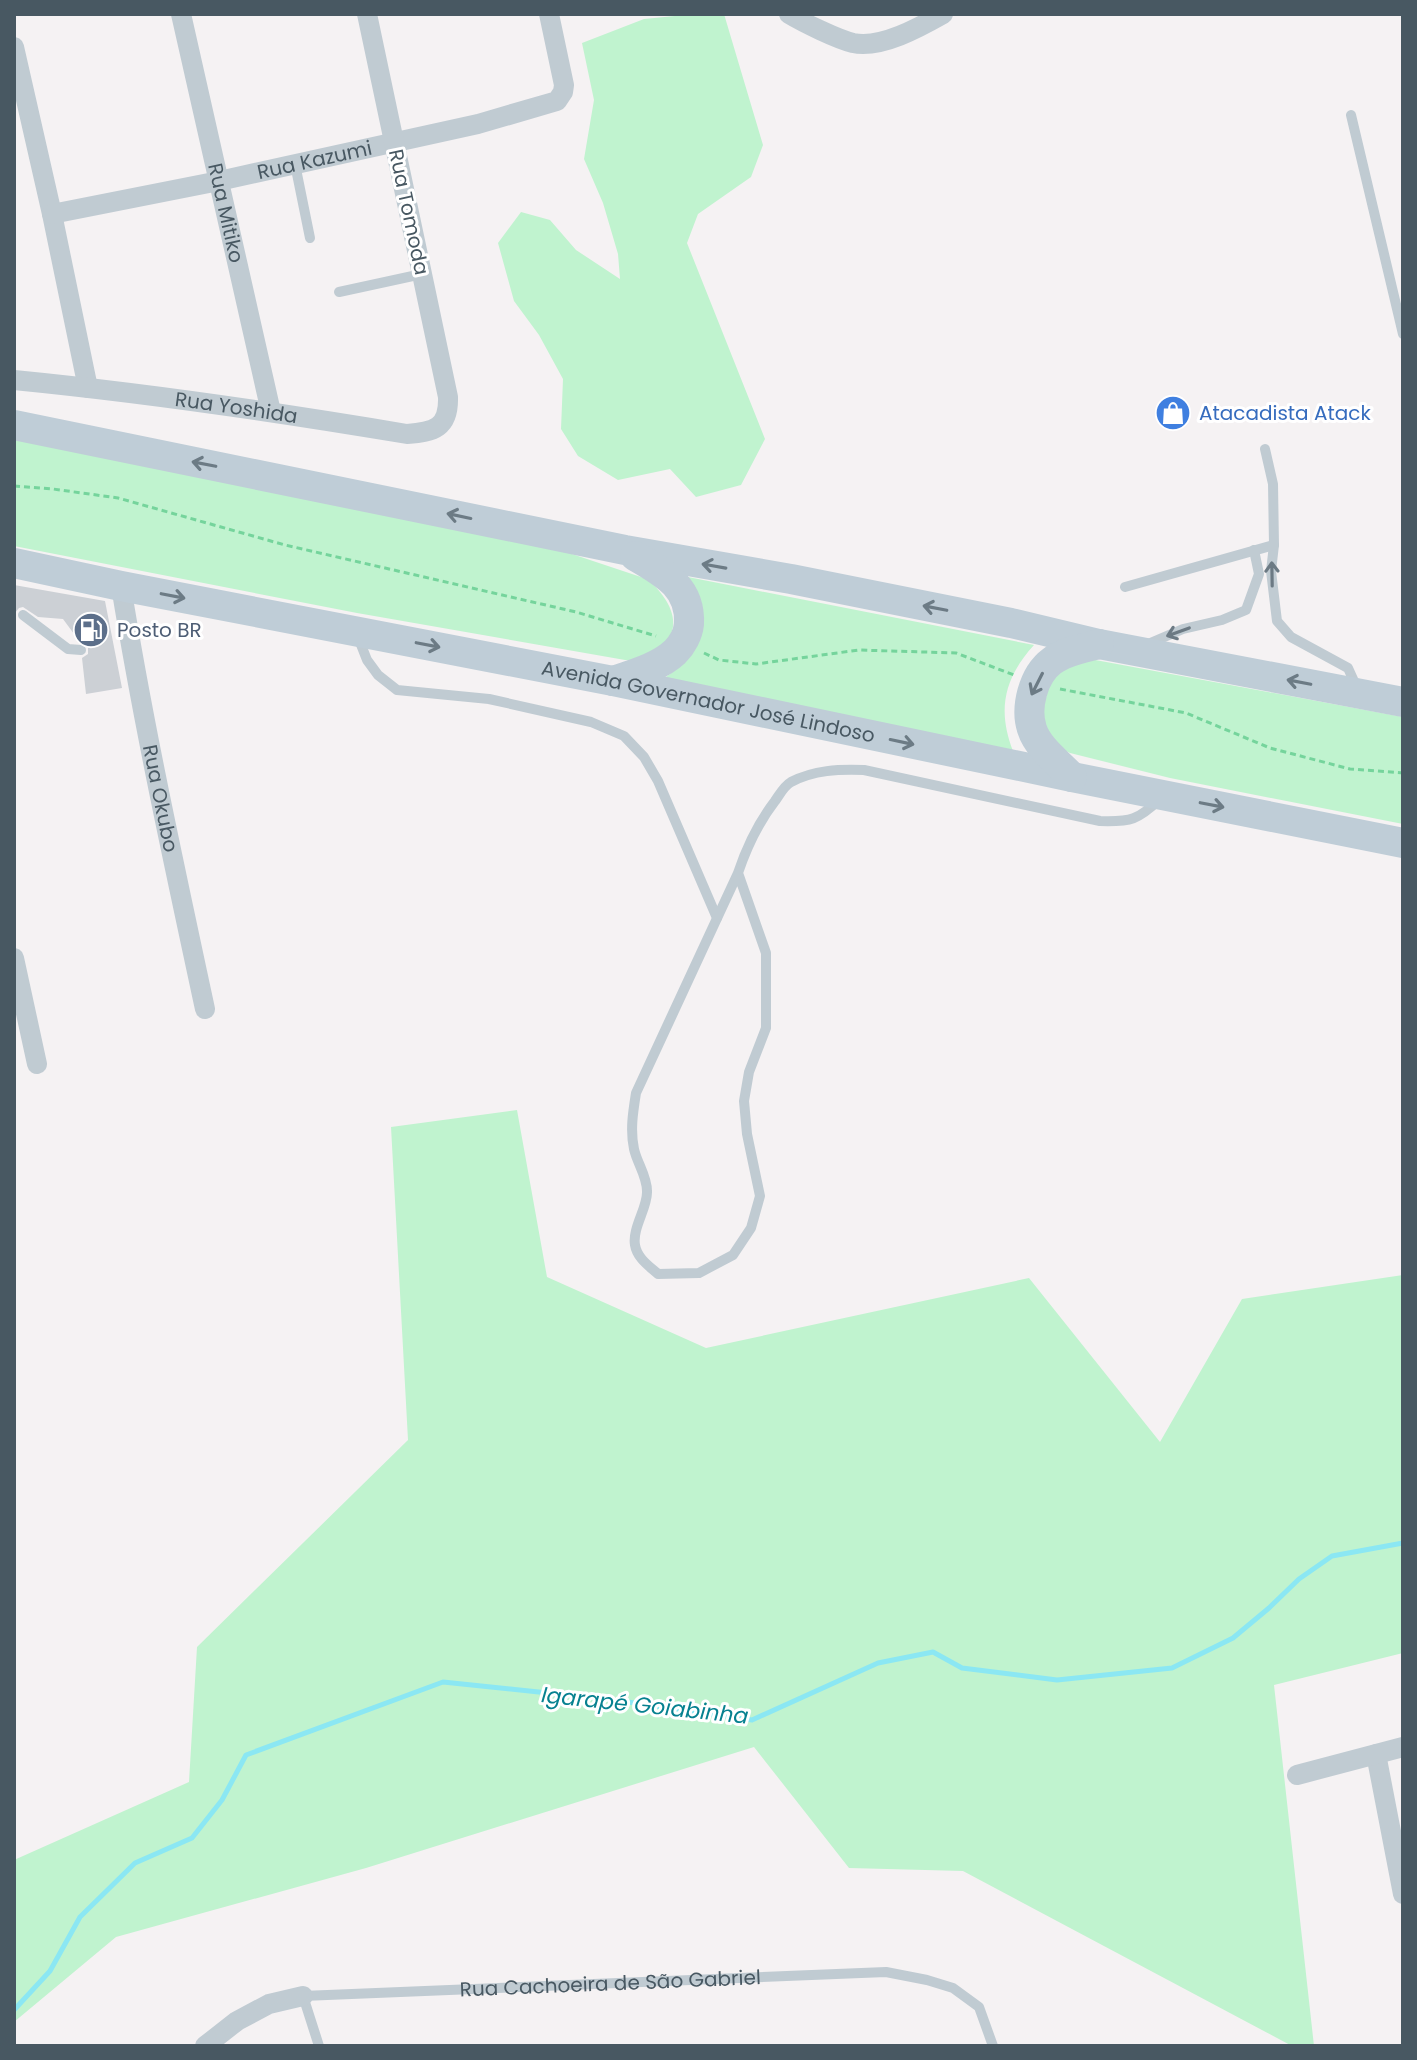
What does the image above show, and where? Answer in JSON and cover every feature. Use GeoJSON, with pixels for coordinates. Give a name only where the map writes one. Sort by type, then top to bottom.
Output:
{"type":"FeatureCollection","features":[{"type":"Feature","properties":{"kind":"main road"},"geometry":{"type":"LineString","coordinates":[[14,425],[625,550],[791,579],[1099,644],[1403,702]]}},
{"type":"Feature","properties":{"kind":"main road"},"geometry":{"type":"LineString","coordinates":[[613,681],[659,663],[677,651],[688,632],[689,611],[681,590],[660,571],[625,550]]}},
{"type":"Feature","properties":{"kind":"main road","name":"Avenida Governador José Lindoso"},"geometry":{"type":"LineString","coordinates":[[14,563],[613,681],[1403,843]]}},
{"type":"Feature","properties":{"kind":"main road"},"geometry":{"type":"LineString","coordinates":[[1072,777],[1045,750],[1032,730],[1029,702],[1035,683],[1051,661],[1099,644]]}},
{"type":"Feature","properties":{"kind":"street","name":"Rua Mitiko"},"geometry":{"type":"LineString","coordinates":[[181,14],[271,412]]}},
{"type":"Feature","properties":{"kind":"street","name":"Rua Tomoda"},"geometry":{"type":"LineString","coordinates":[[367,14],[449,409]]}},
{"type":"Feature","properties":{"kind":"street","name":"Rua Kazumi"},"geometry":{"type":"LineString","coordinates":[[52,214],[478,124],[557,101],[564,85],[549,14]]}},
{"type":"Feature","properties":{"kind":"street"},"geometry":{"type":"LineString","coordinates":[[789,14],[854,43],[877,42],[893,37],[943,14]]}},
{"type":"Feature","properties":{"kind":"street"},"geometry":{"type":"LineString","coordinates":[[14,47],[88,388]]}},
{"type":"Feature","properties":{"kind":"street","name":"Rua Yoshida"},"geometry":{"type":"LineString","coordinates":[[14,380],[271,412],[407,434],[436,429],[449,409]]}},
{"type":"Feature","properties":{"kind":"street","name":"Rua Okubo"},"geometry":{"type":"LineString","coordinates":[[121,586],[126,643],[205,1009]]}},
{"type":"Feature","properties":{"kind":"street"},"geometry":{"type":"LineString","coordinates":[[14,958],[37,1064]]}},
{"type":"Feature","properties":{"kind":"street"},"geometry":{"type":"LineString","coordinates":[[1297,1775],[1403,1747]]}},
{"type":"Feature","properties":{"kind":"street"},"geometry":{"type":"LineString","coordinates":[[1376,1754],[1403,1894]]}},
{"type":"Feature","properties":{"kind":"street","name":"Rua Cachoeira de São Gabriel"},"geometry":{"type":"LineString","coordinates":[[205,2046],[237,2021],[269,2004],[303,1996]]}},
{"type":"Feature","properties":{"kind":"lane"},"geometry":{"type":"LineString","coordinates":[[1351,115],[1403,334]]}},
{"type":"Feature","properties":{"kind":"lane"},"geometry":{"type":"LineString","coordinates":[[295,164],[310,238]]}},
{"type":"Feature","properties":{"kind":"lane"},"geometry":{"type":"LineString","coordinates":[[339,292],[422,274]]}},
{"type":"Feature","properties":{"kind":"lane"},"geometry":{"type":"LineString","coordinates":[[1265,449],[1273,484],[1274,545],[1271,571],[1277,621],[1291,637],[1348,668],[1359,693]]}},
{"type":"Feature","properties":{"kind":"lane"},"geometry":{"type":"LineString","coordinates":[[1125,587],[1274,545]]}},
{"type":"Feature","properties":{"kind":"lane"},"geometry":{"type":"LineString","coordinates":[[1134,650],[1183,629],[1222,620],[1246,610],[1259,574],[1254,550]]}},
{"type":"Feature","properties":{"kind":"lane"},"geometry":{"type":"LineString","coordinates":[[23,615],[68,649],[81,650]]}},
{"type":"Feature","properties":{"kind":"lane"},"geometry":{"type":"LineString","coordinates":[[356,631],[367,660],[378,675],[397,690],[489,699],[591,722],[624,736],[644,757],[658,781],[717,918]]}},
{"type":"Feature","properties":{"kind":"lane"},"geometry":{"type":"LineString","coordinates":[[738,873],[766,953],[766,1028],[749,1072],[744,1101],[747,1134],[760,1196],[751,1228],[733,1255],[699,1273],[658,1274],[642,1261],[635,1245],[639,1218],[648,1192],[634,1150],[632,1127],[636,1093],[738,873],[747,846],[763,817],[788,784],[836,769],[864,770],[1100,821],[1125,821],[1144,815],[1163,795]]}},
{"type":"Feature","properties":{"kind":"lane","name":"Rua Cachoeira de São Gabriel"},"geometry":{"type":"LineString","coordinates":[[303,1996],[886,1972],[953,1988],[979,2007],[993,2046]]}},
{"type":"Feature","properties":{"kind":"lane"},"geometry":{"type":"LineString","coordinates":[[303,1996],[319,2046]]}},
{"type":"Feature","properties":{"kind":"green space"},"geometry":{"type":"Polygon","coordinates":[[[724,14],[763,145],[751,177],[698,214],[687,243],[765,439],[741,485],[696,497],[670,469],[618,480],[578,456],[561,429],[563,379],[539,335],[514,301],[498,243],[521,212],[550,220],[576,250],[620,279],[618,254],[603,203],[584,159],[594,100],[582,43],[644,19],[724,14]]]}},
{"type":"Feature","properties":{"kind":"green space"},"geometry":{"type":"Polygon","coordinates":[[[14,438],[533,541],[647,579],[669,606],[672,631],[667,641],[640,658],[625,660],[357,613],[14,546],[14,438]]]}},
{"type":"Feature","properties":{"kind":"green space"},"geometry":{"type":"Polygon","coordinates":[[[688,577],[1034,645],[1016,670],[1006,695],[1005,722],[1013,751],[662,680],[683,664],[688,577]]]}},
{"type":"Feature","properties":{"kind":"green space"},"geometry":{"type":"Polygon","coordinates":[[[1090,659],[1403,717],[1403,824],[1170,778],[1060,748],[1040,722],[1052,673],[1090,659]]]}},
{"type":"Feature","properties":{"kind":"green space"},"geometry":{"type":"Polygon","coordinates":[[[517,1110],[547,1277],[706,1348],[1029,1278],[1160,1442],[1242,1299],[1403,1275],[1403,1653],[1274,1685],[1314,2046],[1292,2046],[963,1871],[849,1868],[754,1747],[366,1868],[116,1937],[14,2022],[14,1860],[189,1782],[197,1647],[408,1440],[391,1127],[517,1110]]]}},
{"type":"Feature","properties":{"kind":"building","name":"Posto BR"},"geometry":{"type":"Polygon","coordinates":[[[14,585],[105,601],[122,688],[86,694],[82,658],[88,654],[88,646],[80,642],[63,619],[38,617],[23,607],[14,614],[14,585]]]}},
{"type":"Feature","properties":{"kind":"waterway","name":"Igarapé Goiabinha"},"geometry":{"type":"LineString","coordinates":[[14,2010],[50,1971],[80,1917],[135,1863],[192,1838],[222,1800],[246,1755],[443,1682],[614,1700],[752,1720],[878,1663],[933,1652],[962,1668],[1057,1680],[1172,1668],[1233,1638],[1299,1579],[1332,1556],[1403,1543]]}},
{"type":"Feature","properties":{"kind":"place","name":"Atacadista Atack"},"geometry":{"type":"Point","coordinates":[1173,413]}},
{"type":"Feature","properties":{"kind":"place","name":"Posto BR"},"geometry":{"type":"Point","coordinates":[91,630]}}]}
